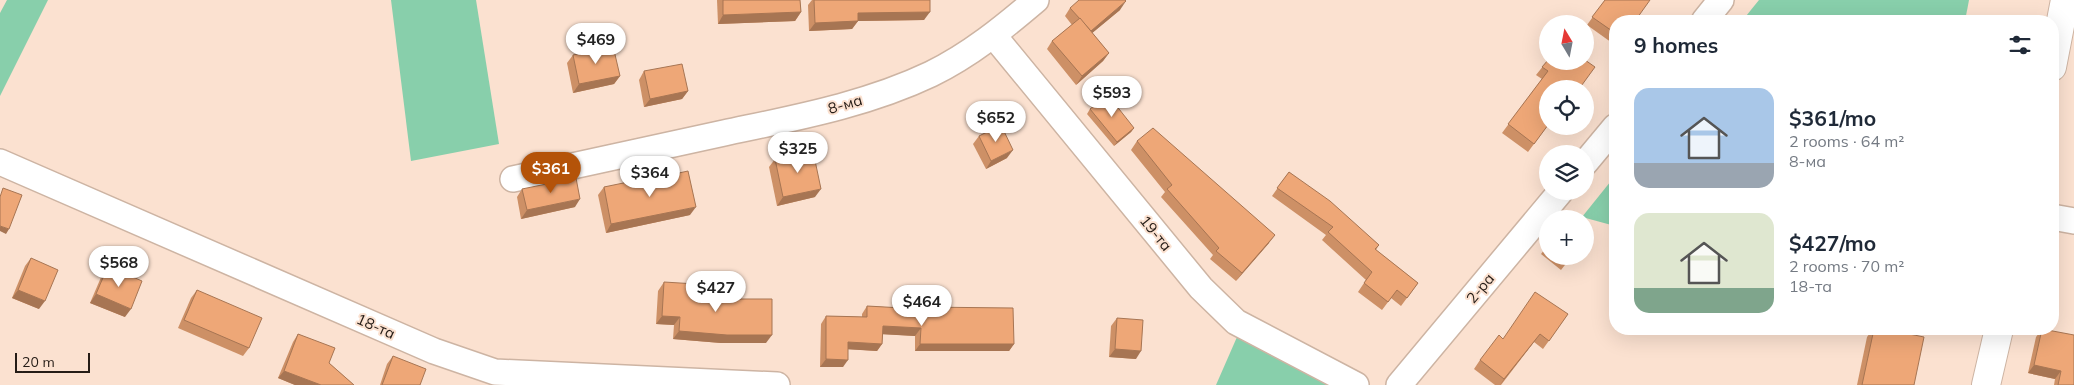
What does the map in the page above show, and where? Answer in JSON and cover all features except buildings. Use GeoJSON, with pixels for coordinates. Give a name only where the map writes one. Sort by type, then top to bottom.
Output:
{"type":"FeatureCollection","features":[{"type":"Feature","properties":{"kind":"main road"},"geometry":{"type":"LineString","coordinates":[[2059,34],[2066,0]]}},
{"type":"Feature","properties":{"kind":"main road"},"geometry":{"type":"LineString","coordinates":[[1986,385],[1998,335]]}},
{"type":"Feature","properties":{"kind":"street","name":"8-ма"},"geometry":{"type":"LineString","coordinates":[[513,179],[835,108],[894,90],[931,74],[962,57],[994,36],[1036,0]]}},
{"type":"Feature","properties":{"kind":"street"},"geometry":{"type":"LineString","coordinates":[[1709,15],[1721,0]]}},
{"type":"Feature","properties":{"kind":"street","name":"19-та"},"geometry":{"type":"LineString","coordinates":[[994,36],[1208,295],[1236,322],[1356,385]]}},
{"type":"Feature","properties":{"kind":"street"},"geometry":{"type":"LineString","coordinates":[[1594,152],[1609,134]]}},
{"type":"Feature","properties":{"kind":"street","name":"18-та"},"geometry":{"type":"LineString","coordinates":[[0,162],[434,351],[490,379],[777,385]]}},
{"type":"Feature","properties":{"kind":"street","name":"2-ра"},"geometry":{"type":"LineString","coordinates":[[1399,385],[1553,200]]}},
{"type":"Feature","properties":{"kind":"street"},"geometry":{"type":"LineString","coordinates":[[2059,218],[2074,221]]}},
{"type":"Feature","properties":{"kind":"green space"},"geometry":{"type":"Polygon","coordinates":[[[7,0],[48,0],[0,96],[0,13],[7,0]]]}},
{"type":"Feature","properties":{"kind":"green space"},"geometry":{"type":"Polygon","coordinates":[[[391,0],[476,0],[499,144],[411,161],[391,0]]]}},
{"type":"Feature","properties":{"kind":"green space"},"geometry":{"type":"Polygon","coordinates":[[[1759,0],[1969,0],[1966,15],[1747,15],[1759,0]]]}},
{"type":"Feature","properties":{"kind":"green space"},"geometry":{"type":"Polygon","coordinates":[[[1609,183],[1609,224],[1594,220],[1594,210],[1588,210],[1609,183]]]}},
{"type":"Feature","properties":{"kind":"green space"},"geometry":{"type":"Polygon","coordinates":[[[1237,337],[1333,385],[1216,385],[1237,337]]]}}]}
